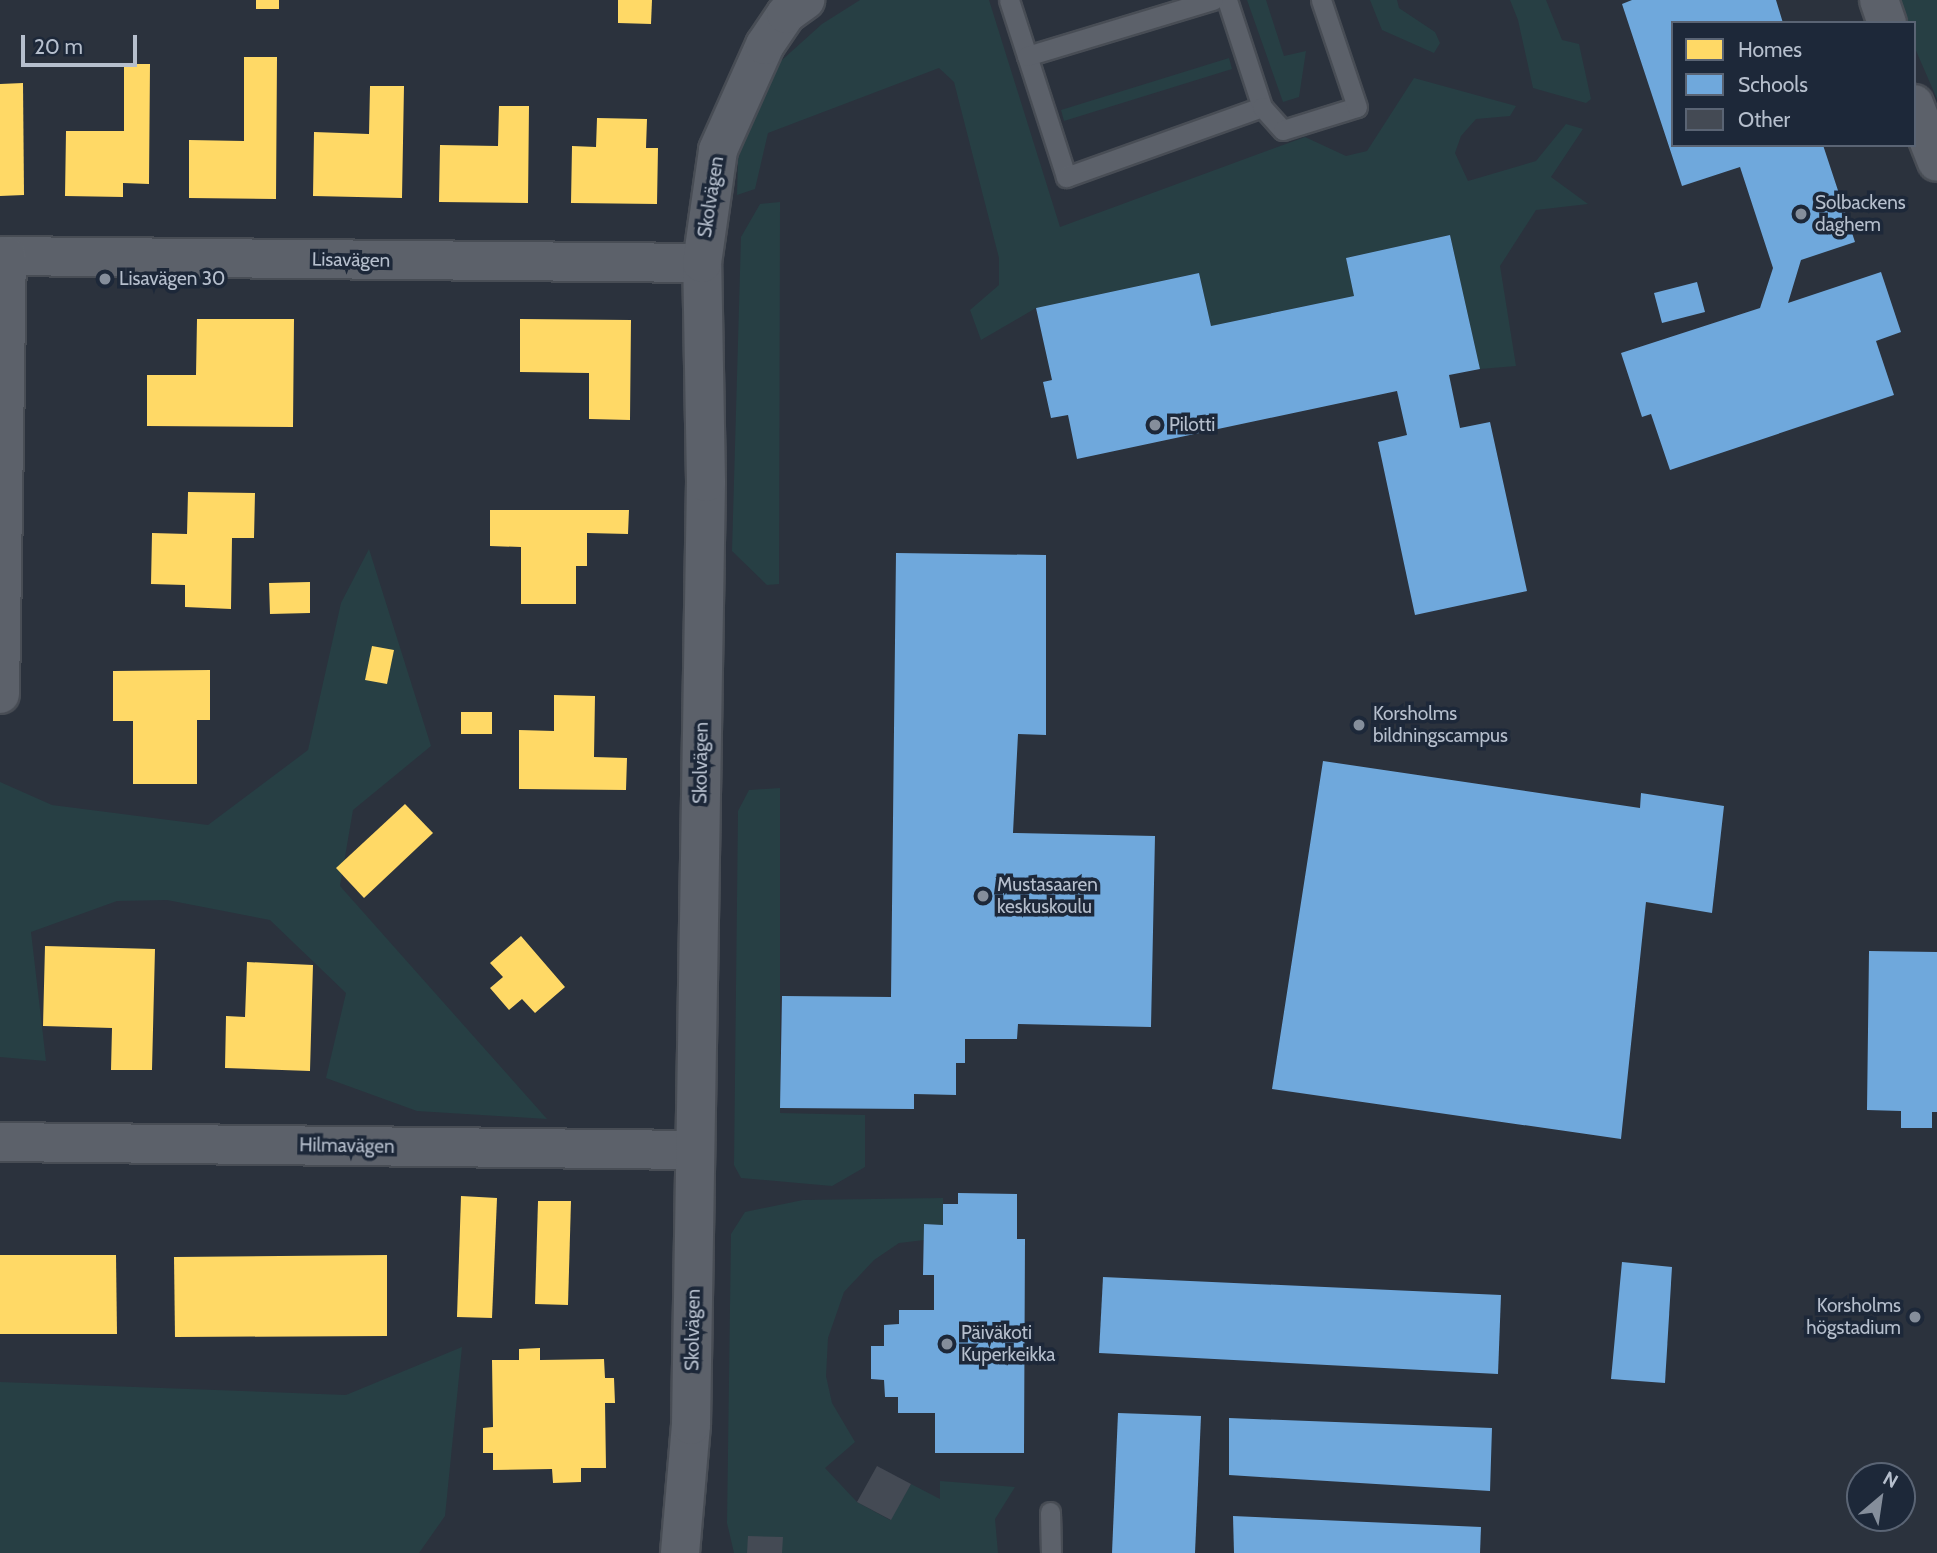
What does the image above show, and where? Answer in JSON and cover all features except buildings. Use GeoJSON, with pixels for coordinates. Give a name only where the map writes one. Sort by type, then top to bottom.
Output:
{"type":"FeatureCollection","features":[{"type":"Feature","properties":{"kind":"street"},"geometry":{"type":"LineString","coordinates":[[1879,0],[1886,21]]}},
{"type":"Feature","properties":{"kind":"street","name":"Skolvägen"},"geometry":{"type":"LineString","coordinates":[[680,1553],[691,1425],[706,482],[702,263],[718,150],[785,5]]}},
{"type":"Feature","properties":{"kind":"street"},"geometry":{"type":"LineString","coordinates":[[1916,109],[1937,162]]}},
{"type":"Feature","properties":{"kind":"street"},"geometry":{"type":"LineString","coordinates":[[0,694],[3,256]]}},
{"type":"Feature","properties":{"kind":"street","name":"Lisavägen"},"geometry":{"type":"LineString","coordinates":[[3,256],[702,263]]}},
{"type":"Feature","properties":{"kind":"street","name":"Hilmavägen"},"geometry":{"type":"LineString","coordinates":[[0,1142],[695,1150]]}},
{"type":"Feature","properties":{"kind":"lane"},"geometry":{"type":"LineString","coordinates":[[1009,0],[1066,177],[1262,107]]}},
{"type":"Feature","properties":{"kind":"lane"},"geometry":{"type":"LineString","coordinates":[[1027,56],[1213,0]]}},
{"type":"Feature","properties":{"kind":"lane"},"geometry":{"type":"LineString","coordinates":[[1227,0],[1262,107],[1283,130],[1357,107],[1321,0]]}},
{"type":"Feature","properties":{"kind":"lane"},"geometry":{"type":"LineString","coordinates":[[1050,1512],[1051,1553]]}},
{"type":"Feature","properties":{"kind":"green space"},"geometry":{"type":"Polygon","coordinates":[[[860,0],[989,0],[1060,227],[1305,137],[1346,156],[1367,151],[1414,78],[1516,106],[1510,116],[1476,119],[1461,136],[1455,153],[1468,181],[1536,161],[1566,124],[1583,129],[1551,177],[1588,204],[1536,210],[1500,266],[1516,366],[1480,369],[1450,235],[1346,258],[1354,296],[1211,326],[1199,273],[1036,308],[981,340],[970,310],[999,285],[999,258],[954,82],[939,68],[768,133],[755,189],[737,195],[738,160],[762,78],[822,24],[860,0]]]}},
{"type":"Feature","properties":{"kind":"green space"},"geometry":{"type":"Polygon","coordinates":[[[1247,0],[1266,0],[1284,56],[1306,51],[1299,97],[1283,102],[1247,0]]]}},
{"type":"Feature","properties":{"kind":"green space"},"geometry":{"type":"Polygon","coordinates":[[[1370,0],[1397,0],[1399,8],[1435,32],[1440,43],[1434,53],[1382,30],[1370,0]]]}},
{"type":"Feature","properties":{"kind":"green space"},"geometry":{"type":"Polygon","coordinates":[[[1510,0],[1546,0],[1562,40],[1579,44],[1591,99],[1586,103],[1533,88],[1518,20],[1510,0]]]}},
{"type":"Feature","properties":{"kind":"green space"},"geometry":{"type":"Polygon","coordinates":[[[1900,0],[1937,0],[1937,99],[1916,51],[1916,21],[1906,21],[1900,0]]]}},
{"type":"Feature","properties":{"kind":"green space"},"geometry":{"type":"Polygon","coordinates":[[[1229,58],[1232,69],[1064,121],[1061,110],[1229,58]]]}},
{"type":"Feature","properties":{"kind":"green space"},"geometry":{"type":"Polygon","coordinates":[[[780,202],[779,584],[767,585],[732,551],[741,237],[760,204],[780,202]]]}},
{"type":"Feature","properties":{"kind":"green space"},"geometry":{"type":"Polygon","coordinates":[[[369,549],[431,746],[353,810],[340,886],[547,1119],[417,1111],[326,1078],[346,993],[270,920],[167,900],[117,901],[31,932],[46,1061],[0,1057],[0,782],[52,805],[208,825],[308,750],[341,603],[369,549]]]}},
{"type":"Feature","properties":{"kind":"green space"},"geometry":{"type":"Polygon","coordinates":[[[780,788],[780,1113],[865,1115],[865,1167],[832,1186],[741,1178],[734,1165],[738,811],[749,790],[780,788]]]}},
{"type":"Feature","properties":{"kind":"green space"},"geometry":{"type":"Polygon","coordinates":[[[943,1198],[943,1225],[924,1224],[924,1240],[899,1243],[874,1260],[844,1292],[828,1338],[826,1376],[832,1403],[855,1442],[825,1468],[857,1502],[890,1520],[911,1484],[940,1499],[940,1481],[1015,1487],[995,1519],[998,1553],[734,1553],[727,1523],[731,1234],[745,1212],[803,1200],[943,1198]]]}},
{"type":"Feature","properties":{"kind":"green space"},"geometry":{"type":"Polygon","coordinates":[[[462,1347],[445,1516],[419,1553],[0,1553],[0,1382],[346,1395],[462,1347]]]}},
{"type":"Feature","properties":{"kind":"place","name":"Solbackens daghem"},"geometry":{"type":"Point","coordinates":[1801,214]}},
{"type":"Feature","properties":{"kind":"place","name":"Lisavägen 30"},"geometry":{"type":"Point","coordinates":[105,279]}},
{"type":"Feature","properties":{"kind":"place","name":"Pilotti"},"geometry":{"type":"Point","coordinates":[1155,425]}},
{"type":"Feature","properties":{"kind":"place","name":"Korsholms bildningscampus"},"geometry":{"type":"Point","coordinates":[1359,725]}},
{"type":"Feature","properties":{"kind":"place","name":"Mustasaaren keskuskoulu"},"geometry":{"type":"Point","coordinates":[983,896]}},
{"type":"Feature","properties":{"kind":"place","name":"Korsholms högstadium"},"geometry":{"type":"Point","coordinates":[1915,1317]}},
{"type":"Feature","properties":{"kind":"place","name":"Päiväkoti Kuperkeikka"},"geometry":{"type":"Point","coordinates":[947,1344]}}]}
